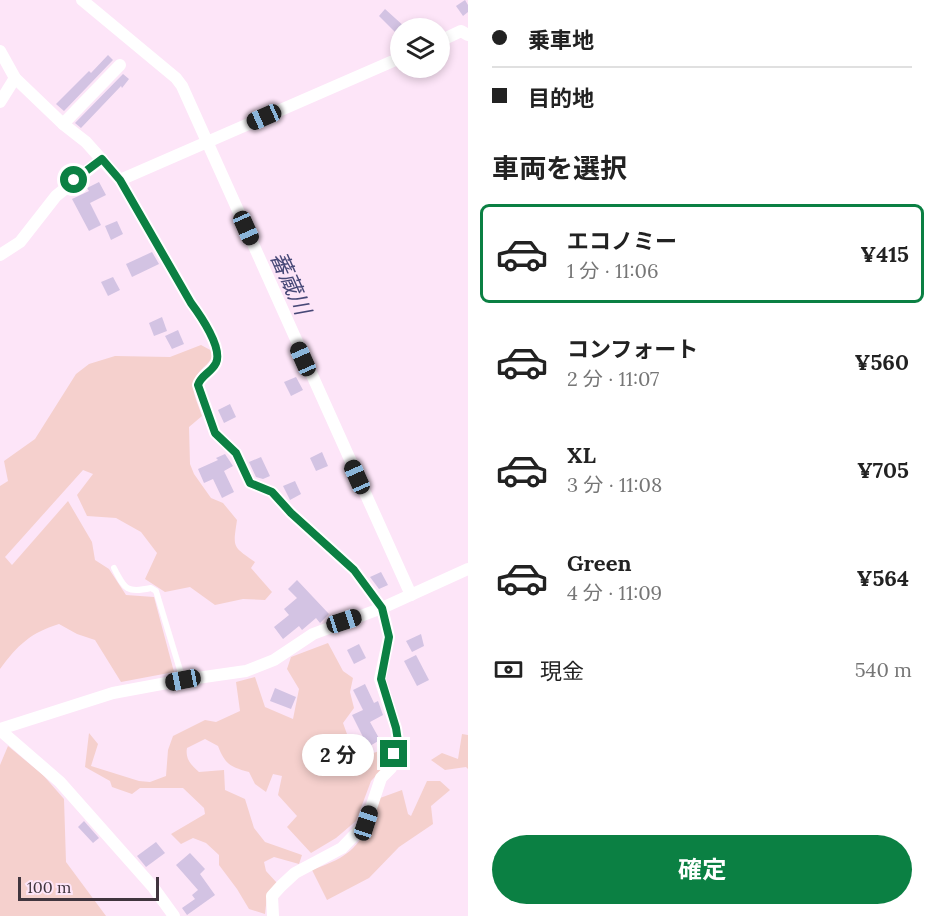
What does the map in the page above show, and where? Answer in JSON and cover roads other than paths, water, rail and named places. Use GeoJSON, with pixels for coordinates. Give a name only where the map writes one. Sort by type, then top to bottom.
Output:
{"type":"FeatureCollection","features":[{"type":"Feature","properties":{"kind":"street"},"geometry":{"type":"LineString","coordinates":[[82,0],[176,78],[182,86],[205,142],[411,595]]}},
{"type":"Feature","properties":{"kind":"street"},"geometry":{"type":"LineString","coordinates":[[450,36],[461,31],[468,35]]}},
{"type":"Feature","properties":{"kind":"street"},"geometry":{"type":"LineString","coordinates":[[0,51],[15,78],[63,124],[86,142],[120,180],[191,303],[205,321],[217,351],[217,361],[213,368],[200,378],[198,385],[215,433],[236,453],[250,483],[272,492],[291,513],[354,570],[382,608],[389,637],[381,679],[398,741],[391,768],[381,778],[366,823],[342,848],[295,873],[280,886],[272,896],[273,916]]}},
{"type":"Feature","properties":{"kind":"street"},"geometry":{"type":"LineString","coordinates":[[120,180],[390,62]]}},
{"type":"Feature","properties":{"kind":"street"},"geometry":{"type":"LineString","coordinates":[[63,124],[120,65]]}},
{"type":"Feature","properties":{"kind":"street"},"geometry":{"type":"LineString","coordinates":[[0,102],[15,78]]}},
{"type":"Feature","properties":{"kind":"street"},"geometry":{"type":"LineString","coordinates":[[0,255],[20,242],[56,196],[102,159]]}},
{"type":"Feature","properties":{"kind":"street"},"geometry":{"type":"LineString","coordinates":[[0,730],[113,693],[246,671],[274,660],[313,633],[382,608],[468,569]]}},
{"type":"Feature","properties":{"kind":"street"},"geometry":{"type":"LineString","coordinates":[[0,730],[60,782],[153,887],[174,916]]}},
{"type":"Feature","properties":{"kind":"lane"},"geometry":{"type":"LineString","coordinates":[[114,568],[122,584],[128,589],[134,591],[151,588],[156,591],[183,680]]}},
{"type":"Feature","properties":{"kind":"water label","name":"蕃蔵川"},"geometry":{"type":"Point","coordinates":[291,283]}}]}
